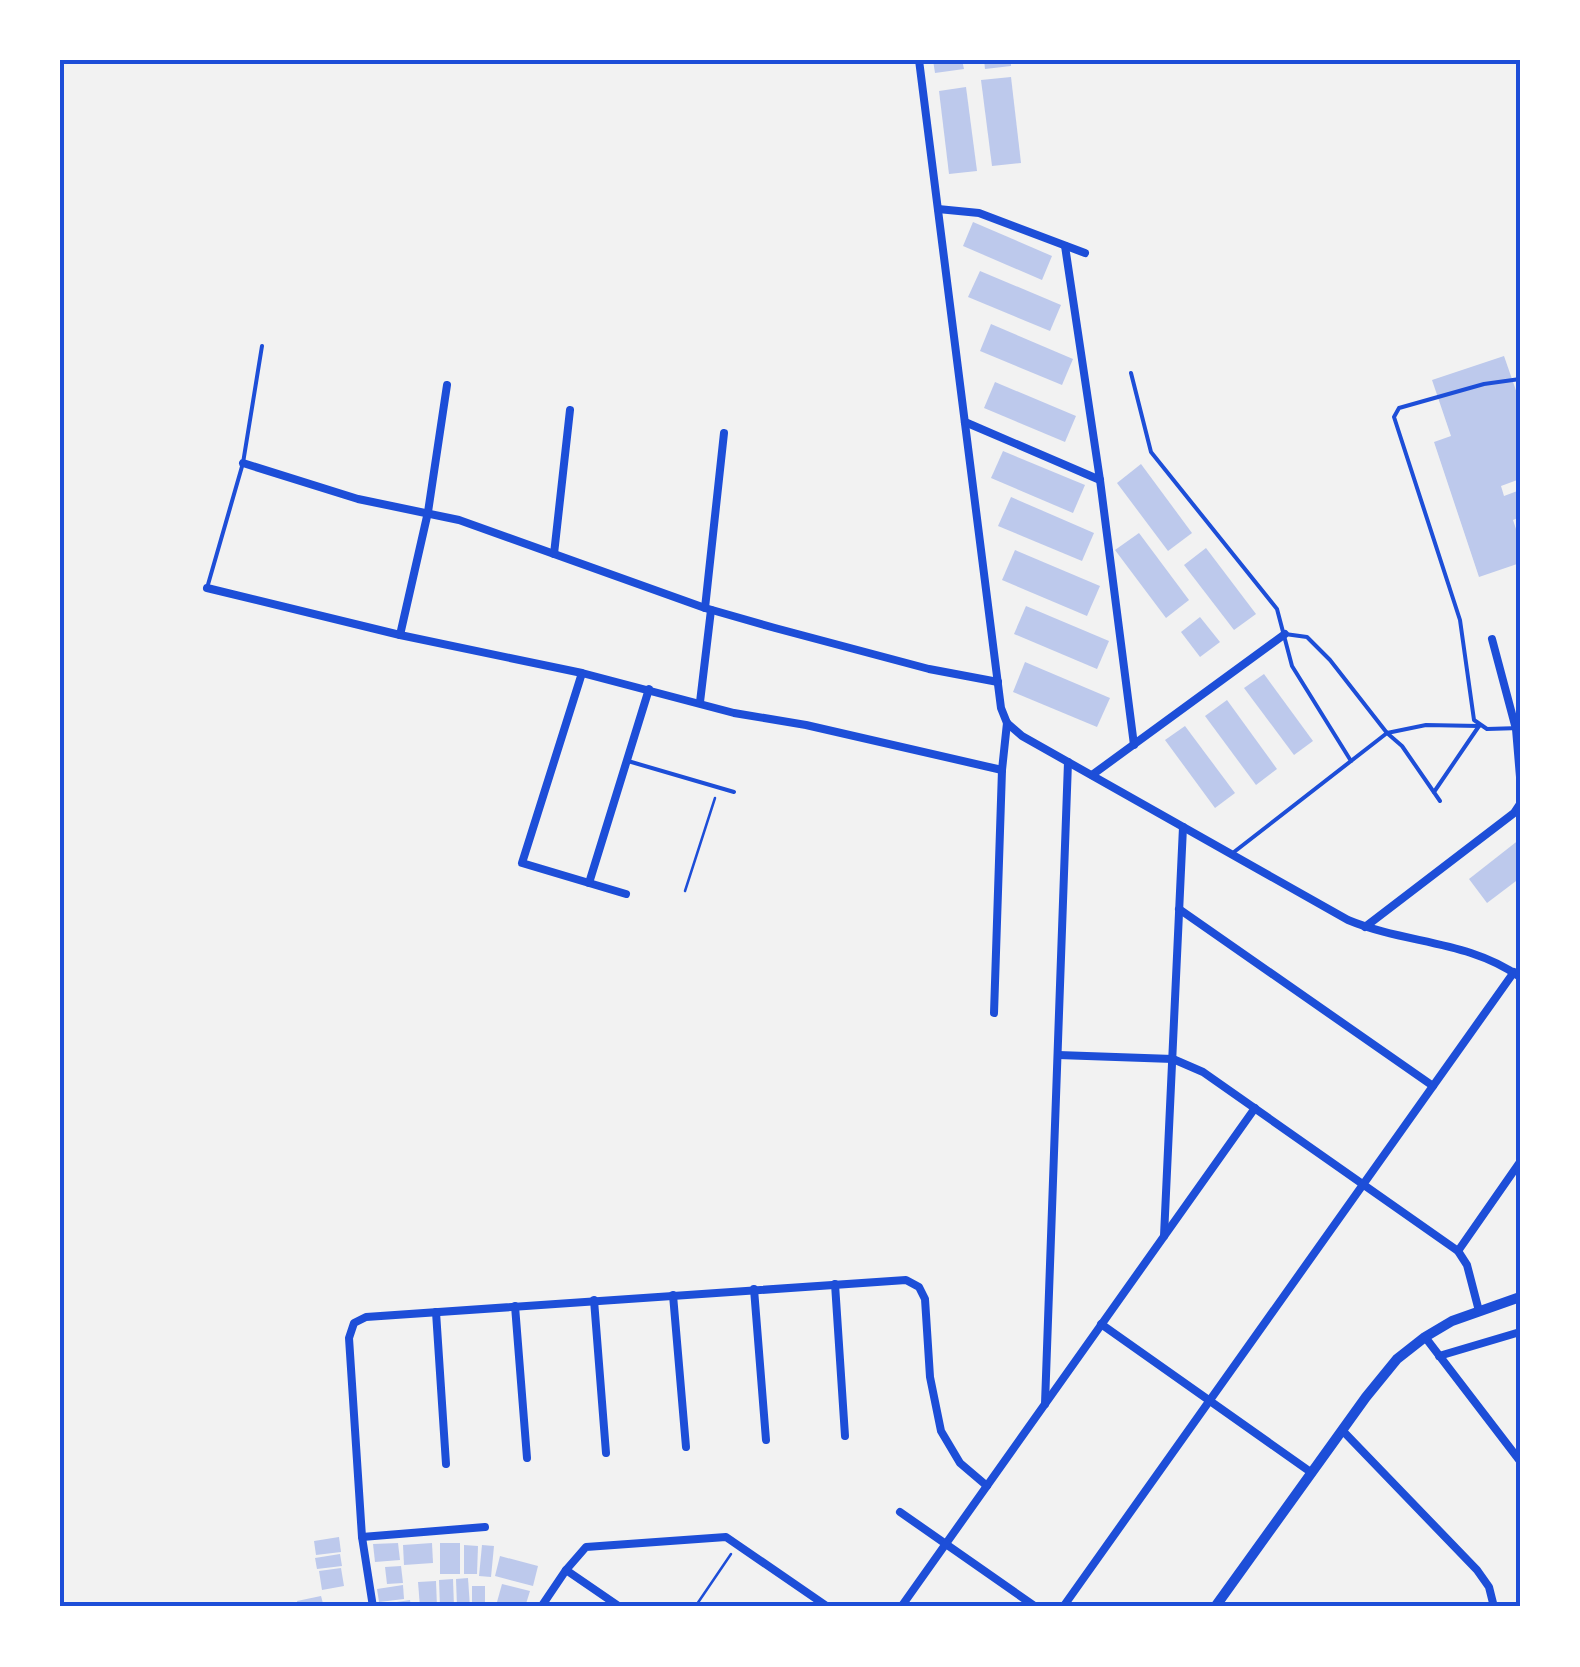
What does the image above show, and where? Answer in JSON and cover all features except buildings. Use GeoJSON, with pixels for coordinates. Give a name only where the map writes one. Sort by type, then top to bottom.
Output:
{"type":"FeatureCollection","features":[{"type":"Feature","properties":{"kind":"main road"},"geometry":{"type":"LineString","coordinates":[[1215,1607],[1386,1371],[1425,1336],[1478,1310],[1520,1296]]}},
{"type":"Feature","properties":{"kind":"street"},"geometry":{"type":"LineString","coordinates":[[919,60],[998,682],[1007,723],[994,1013]]}},
{"type":"Feature","properties":{"kind":"street"},"geometry":{"type":"LineString","coordinates":[[938,209],[979,212],[1085,253]]}},
{"type":"Feature","properties":{"kind":"street"},"geometry":{"type":"LineString","coordinates":[[1065,246],[1134,745]]}},
{"type":"Feature","properties":{"kind":"street"},"geometry":{"type":"LineString","coordinates":[[400,635],[428,512],[447,385]]}},
{"type":"Feature","properties":{"kind":"street"},"geometry":{"type":"LineString","coordinates":[[554,554],[570,410]]}},
{"type":"Feature","properties":{"kind":"street"},"geometry":{"type":"LineString","coordinates":[[965,422],[1100,480]]}},
{"type":"Feature","properties":{"kind":"street"},"geometry":{"type":"LineString","coordinates":[[700,702],[724,432]]}},
{"type":"Feature","properties":{"kind":"street"},"geometry":{"type":"LineString","coordinates":[[243,462],[326,491],[428,512],[708,609],[929,670],[998,682]]}},
{"type":"Feature","properties":{"kind":"street"},"geometry":{"type":"LineString","coordinates":[[207,588],[400,635],[582,673],[734,713],[806,725],[1002,770]]}},
{"type":"Feature","properties":{"kind":"street"},"geometry":{"type":"LineString","coordinates":[[1092,775],[1285,634]]}},
{"type":"Feature","properties":{"kind":"street"},"geometry":{"type":"LineString","coordinates":[[1492,639],[1518,728],[1520,777]]}},
{"type":"Feature","properties":{"kind":"street"},"geometry":{"type":"LineString","coordinates":[[582,673],[522,863],[626,894]]}},
{"type":"Feature","properties":{"kind":"street"},"geometry":{"type":"LineString","coordinates":[[588,883],[649,689]]}},
{"type":"Feature","properties":{"kind":"street"},"geometry":{"type":"LineString","coordinates":[[1007,723],[1068,762],[1364,927],[1394,936],[1460,946],[1517,974],[1062,1607]]}},
{"type":"Feature","properties":{"kind":"street"},"geometry":{"type":"LineString","coordinates":[[1045,1404],[1068,762]]}},
{"type":"Feature","properties":{"kind":"street"},"geometry":{"type":"LineString","coordinates":[[1364,927],[1514,814],[1520,804]]}},
{"type":"Feature","properties":{"kind":"street"},"geometry":{"type":"LineString","coordinates":[[1164,1236],[1183,827]]}},
{"type":"Feature","properties":{"kind":"street"},"geometry":{"type":"LineString","coordinates":[[1179,909],[1433,1086]]}},
{"type":"Feature","properties":{"kind":"street"},"geometry":{"type":"LineString","coordinates":[[1058,1055],[1172,1059],[1196,1068],[1458,1251],[1468,1265],[1478,1310]]}},
{"type":"Feature","properties":{"kind":"street"},"geometry":{"type":"LineString","coordinates":[[901,1607],[1255,1108]]}},
{"type":"Feature","properties":{"kind":"street"},"geometry":{"type":"LineString","coordinates":[[1458,1251],[1520,1162]]}},
{"type":"Feature","properties":{"kind":"street"},"geometry":{"type":"LineString","coordinates":[[373,1607],[362,1538],[349,1338],[354,1323],[366,1316],[906,1280],[919,1286],[925,1299],[930,1376],[941,1431],[960,1463],[987,1486]]}},
{"type":"Feature","properties":{"kind":"street"},"geometry":{"type":"LineString","coordinates":[[835,1284],[846,1436]]}},
{"type":"Feature","properties":{"kind":"street"},"geometry":{"type":"LineString","coordinates":[[754,1289],[766,1440]]}},
{"type":"Feature","properties":{"kind":"street"},"geometry":{"type":"LineString","coordinates":[[673,1295],[686,1448]]}},
{"type":"Feature","properties":{"kind":"street"},"geometry":{"type":"LineString","coordinates":[[594,1300],[606,1453]]}},
{"type":"Feature","properties":{"kind":"street"},"geometry":{"type":"LineString","coordinates":[[515,1306],[526,1458]]}},
{"type":"Feature","properties":{"kind":"street"},"geometry":{"type":"LineString","coordinates":[[436,1312],[446,1464]]}},
{"type":"Feature","properties":{"kind":"street"},"geometry":{"type":"LineString","coordinates":[[1102,1324],[1312,1473]]}},
{"type":"Feature","properties":{"kind":"street"},"geometry":{"type":"LineString","coordinates":[[1439,1356],[1520,1332]]}},
{"type":"Feature","properties":{"kind":"street"},"geometry":{"type":"LineString","coordinates":[[1425,1336],[1520,1461]]}},
{"type":"Feature","properties":{"kind":"street"},"geometry":{"type":"LineString","coordinates":[[1342,1430],[1477,1570],[1489,1588],[1494,1607]]}},
{"type":"Feature","properties":{"kind":"street"},"geometry":{"type":"LineString","coordinates":[[900,1512],[1036,1607]]}},
{"type":"Feature","properties":{"kind":"street"},"geometry":{"type":"LineString","coordinates":[[362,1538],[485,1527]]}},
{"type":"Feature","properties":{"kind":"street"},"geometry":{"type":"LineString","coordinates":[[541,1607],[582,1550],[594,1544],[713,1536],[738,1544],[828,1607]]}},
{"type":"Feature","properties":{"kind":"street"},"geometry":{"type":"LineString","coordinates":[[566,1570],[620,1607]]}},
{"type":"Feature","properties":{"kind":"lane"},"geometry":{"type":"LineString","coordinates":[[207,588],[243,462],[262,346]]}},
{"type":"Feature","properties":{"kind":"lane"},"geometry":{"type":"LineString","coordinates":[[1131,373],[1152,452],[1276,609],[1292,666],[1351,761]]}},
{"type":"Feature","properties":{"kind":"lane"},"geometry":{"type":"LineString","coordinates":[[1480,726],[1474,720],[1460,620],[1394,417],[1399,408],[1484,384],[1520,379]]}},
{"type":"Feature","properties":{"kind":"lane"},"geometry":{"type":"LineString","coordinates":[[1285,634],[1307,637],[1330,660],[1387,733],[1402,746],[1440,800]]}},
{"type":"Feature","properties":{"kind":"lane"},"geometry":{"type":"LineString","coordinates":[[1231,854],[1387,733],[1426,724],[1518,728]]}},
{"type":"Feature","properties":{"kind":"lane"},"geometry":{"type":"LineString","coordinates":[[1434,792],[1480,726]]}},
{"type":"Feature","properties":{"kind":"lane"},"geometry":{"type":"LineString","coordinates":[[628,761],[734,792]]}},
{"type":"Feature","properties":{"kind":"path"},"geometry":{"type":"LineString","coordinates":[[684,891],[718,788]]}},
{"type":"Feature","properties":{"kind":"path"},"geometry":{"type":"LineString","coordinates":[[695,1607],[738,1544]]}}]}
